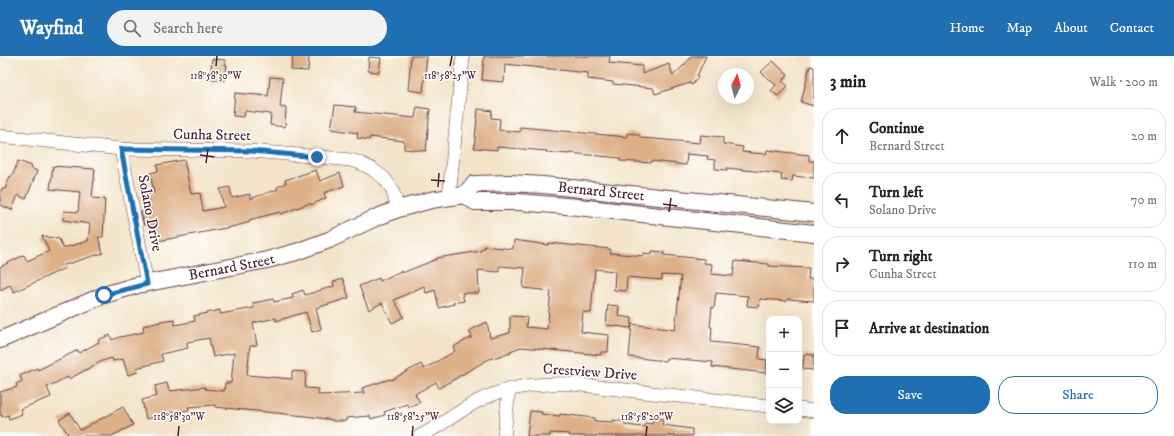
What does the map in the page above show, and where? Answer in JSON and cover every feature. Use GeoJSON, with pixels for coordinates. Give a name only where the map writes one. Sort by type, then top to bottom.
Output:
{"type":"FeatureCollection","features":[{"type":"Feature","properties":{"kind":"street"},"geometry":{"type":"LineString","coordinates":[[456,196],[463,56]]}},
{"type":"Feature","properties":{"kind":"street","name":"Cunha Street"},"geometry":{"type":"LineString","coordinates":[[0,136],[121,149],[251,151],[322,157],[358,162],[372,169],[384,178],[392,189],[398,210]]}},
{"type":"Feature","properties":{"kind":"street","name":"Solano Drive"},"geometry":{"type":"LineString","coordinates":[[121,149],[147,284]]}},
{"type":"Feature","properties":{"kind":"street","name":"Bernard Street"},"geometry":{"type":"LineString","coordinates":[[0,340],[104,295],[147,284],[267,260],[296,252],[329,240],[375,218],[398,210],[456,196],[474,184],[510,183],[543,185],[814,213]]}},
{"type":"Feature","properties":{"kind":"street","name":"Bernard Street"},"geometry":{"type":"LineString","coordinates":[[456,196],[475,202],[518,202],[578,207],[814,233]]}},
{"type":"Feature","properties":{"kind":"street","name":"Crestview Drive"},"geometry":{"type":"LineString","coordinates":[[420,436],[429,432],[478,401],[508,390],[549,383],[572,384],[766,406]]}},
{"type":"Feature","properties":{"kind":"street"},"geometry":{"type":"LineString","coordinates":[[504,436],[508,390]]}},
{"type":"Feature","properties":{"kind":"street"},"geometry":{"type":"LineString","coordinates":[[802,409],[814,411]]}},
{"type":"Feature","properties":{"kind":"building"},"geometry":{"type":"Polygon","coordinates":[[[293,56],[309,56],[308,71],[291,70],[293,56]]]}},
{"type":"Feature","properties":{"kind":"building"},"geometry":{"type":"Polygon","coordinates":[[[411,56],[427,56],[423,92],[408,90],[411,56]]]}},
{"type":"Feature","properties":{"kind":"building"},"geometry":{"type":"Polygon","coordinates":[[[484,56],[610,56],[609,63],[642,66],[642,74],[669,64],[673,76],[691,56],[706,56],[697,76],[698,77],[692,85],[690,83],[655,94],[653,88],[613,84],[613,82],[588,79],[588,73],[505,64],[504,82],[482,80],[484,56]]]}},
{"type":"Feature","properties":{"kind":"building"},"geometry":{"type":"Polygon","coordinates":[[[369,57],[381,58],[379,72],[368,71],[369,57]]]}},
{"type":"Feature","properties":{"kind":"building"},"geometry":{"type":"Polygon","coordinates":[[[212,59],[225,60],[225,65],[227,65],[225,81],[210,79],[212,59]]]}},
{"type":"Feature","properties":{"kind":"building"},"geometry":{"type":"Polygon","coordinates":[[[773,61],[788,75],[782,81],[788,86],[778,96],[771,91],[776,85],[761,72],[773,61]]]}},
{"type":"Feature","properties":{"kind":"building"},"geometry":{"type":"Polygon","coordinates":[[[810,66],[814,67],[814,106],[801,102],[810,66]]]}},
{"type":"Feature","properties":{"kind":"building"},"geometry":{"type":"Polygon","coordinates":[[[270,77],[283,78],[280,107],[286,108],[285,127],[270,125],[271,114],[245,111],[244,117],[233,116],[235,93],[268,96],[270,77]]]}},
{"type":"Feature","properties":{"kind":"building"},"geometry":{"type":"Polygon","coordinates":[[[335,105],[356,107],[355,112],[415,118],[417,107],[430,109],[426,151],[404,149],[404,141],[370,137],[369,140],[357,138],[358,133],[331,129],[335,105]]]}},
{"type":"Feature","properties":{"kind":"building"},"geometry":{"type":"Polygon","coordinates":[[[478,109],[492,111],[491,118],[500,119],[499,130],[520,132],[520,127],[627,137],[627,133],[637,134],[642,138],[700,143],[701,135],[723,137],[723,144],[743,147],[742,152],[766,154],[767,150],[809,155],[809,161],[814,161],[814,178],[793,176],[792,181],[781,180],[782,174],[727,168],[727,170],[715,169],[715,160],[707,159],[708,156],[687,154],[686,165],[651,161],[651,163],[620,161],[620,158],[546,152],[547,151],[497,147],[497,150],[474,148],[478,109]]]}},
{"type":"Feature","properties":{"kind":"building"},"geometry":{"type":"Polygon","coordinates":[[[184,160],[191,194],[200,193],[203,211],[224,207],[220,189],[230,187],[232,198],[250,194],[250,199],[278,189],[277,187],[286,183],[285,180],[316,170],[320,181],[340,173],[344,186],[324,193],[326,198],[311,205],[310,203],[281,214],[280,212],[249,220],[250,222],[236,226],[158,241],[154,223],[144,225],[141,212],[151,211],[147,194],[154,193],[150,173],[158,171],[157,165],[184,160]]]}},
{"type":"Feature","properties":{"kind":"building"},"geometry":{"type":"Polygon","coordinates":[[[18,161],[32,166],[31,168],[37,171],[26,199],[18,195],[12,210],[0,205],[0,194],[2,188],[5,189],[10,176],[12,177],[18,161]]]}},
{"type":"Feature","properties":{"kind":"building"},"geometry":{"type":"Polygon","coordinates":[[[53,166],[95,169],[92,198],[105,199],[103,237],[98,237],[103,253],[64,265],[65,268],[14,292],[10,285],[0,290],[0,267],[24,255],[27,261],[49,251],[42,236],[59,239],[63,248],[88,241],[90,224],[63,220],[64,211],[78,212],[80,192],[50,189],[53,166]]]}},
{"type":"Feature","properties":{"kind":"building"},"geometry":{"type":"Polygon","coordinates":[[[514,240],[548,245],[549,243],[610,249],[610,253],[644,256],[644,253],[652,254],[652,251],[664,252],[664,255],[704,259],[704,263],[712,264],[711,274],[733,276],[735,261],[769,264],[769,266],[809,268],[808,279],[814,279],[814,301],[760,299],[759,307],[747,306],[748,296],[716,293],[714,308],[712,307],[710,327],[712,327],[711,342],[760,347],[759,359],[766,360],[766,373],[712,367],[713,362],[666,358],[666,361],[629,357],[632,324],[675,330],[681,276],[662,275],[662,280],[627,277],[626,291],[614,290],[615,271],[595,269],[591,313],[583,312],[581,332],[609,335],[608,352],[601,352],[601,355],[521,347],[510,351],[511,353],[489,359],[439,388],[436,382],[415,394],[420,402],[409,407],[407,404],[384,412],[385,415],[371,419],[370,416],[346,418],[346,421],[333,421],[306,416],[215,407],[215,405],[188,407],[189,410],[164,413],[164,415],[146,419],[142,400],[157,396],[155,386],[167,383],[169,391],[205,387],[205,389],[224,391],[225,383],[231,383],[234,353],[213,357],[209,338],[187,342],[188,348],[161,354],[163,361],[136,368],[138,372],[128,375],[123,359],[113,361],[112,358],[102,361],[69,379],[68,377],[47,387],[51,397],[20,409],[22,414],[9,419],[8,415],[2,417],[2,415],[0,415],[0,392],[17,387],[16,384],[22,381],[20,376],[37,368],[38,370],[78,350],[79,353],[99,342],[98,340],[110,335],[112,340],[144,332],[143,326],[160,321],[174,319],[175,325],[195,321],[194,316],[220,310],[220,314],[254,308],[253,303],[273,299],[274,302],[293,298],[292,294],[303,290],[305,295],[334,286],[333,282],[343,279],[349,298],[316,308],[321,329],[312,332],[306,312],[276,321],[276,318],[253,323],[257,345],[250,346],[247,375],[292,379],[292,371],[306,372],[305,388],[319,389],[318,395],[364,393],[362,388],[390,379],[391,380],[421,364],[424,369],[455,351],[453,347],[472,337],[469,331],[487,322],[490,338],[510,333],[510,316],[527,317],[526,327],[547,329],[551,291],[523,288],[525,268],[499,266],[499,272],[478,270],[479,293],[462,293],[464,301],[439,308],[435,290],[426,293],[424,286],[394,300],[404,317],[392,323],[382,303],[369,310],[359,286],[379,278],[380,281],[401,271],[402,273],[437,258],[481,251],[481,249],[484,249],[484,246],[513,249],[514,240]]]}},
{"type":"Feature","properties":{"kind":"building"},"geometry":{"type":"Polygon","coordinates":[[[608,305],[619,306],[618,316],[632,318],[631,328],[606,325],[608,305]]]}},
{"type":"Feature","properties":{"kind":"building"},"geometry":{"type":"Polygon","coordinates":[[[804,354],[814,355],[814,370],[803,369],[804,354]]]}},
{"type":"Feature","properties":{"kind":"building"},"geometry":{"type":"Polygon","coordinates":[[[123,407],[133,425],[112,436],[69,436],[59,420],[70,413],[80,430],[123,407]]]}},
{"type":"Feature","properties":{"kind":"building"},"geometry":{"type":"Polygon","coordinates":[[[530,411],[542,412],[541,414],[560,416],[560,414],[595,418],[594,421],[613,422],[613,420],[625,422],[625,425],[644,427],[645,423],[652,424],[653,418],[663,419],[662,425],[692,429],[692,436],[569,436],[570,434],[550,433],[550,436],[527,436],[530,411]]]}},
{"type":"Feature","properties":{"kind":"route"},"geometry":{"type":"LineString","coordinates":[[104,295],[147,284],[121,149],[251,151],[317,157]]}}]}
